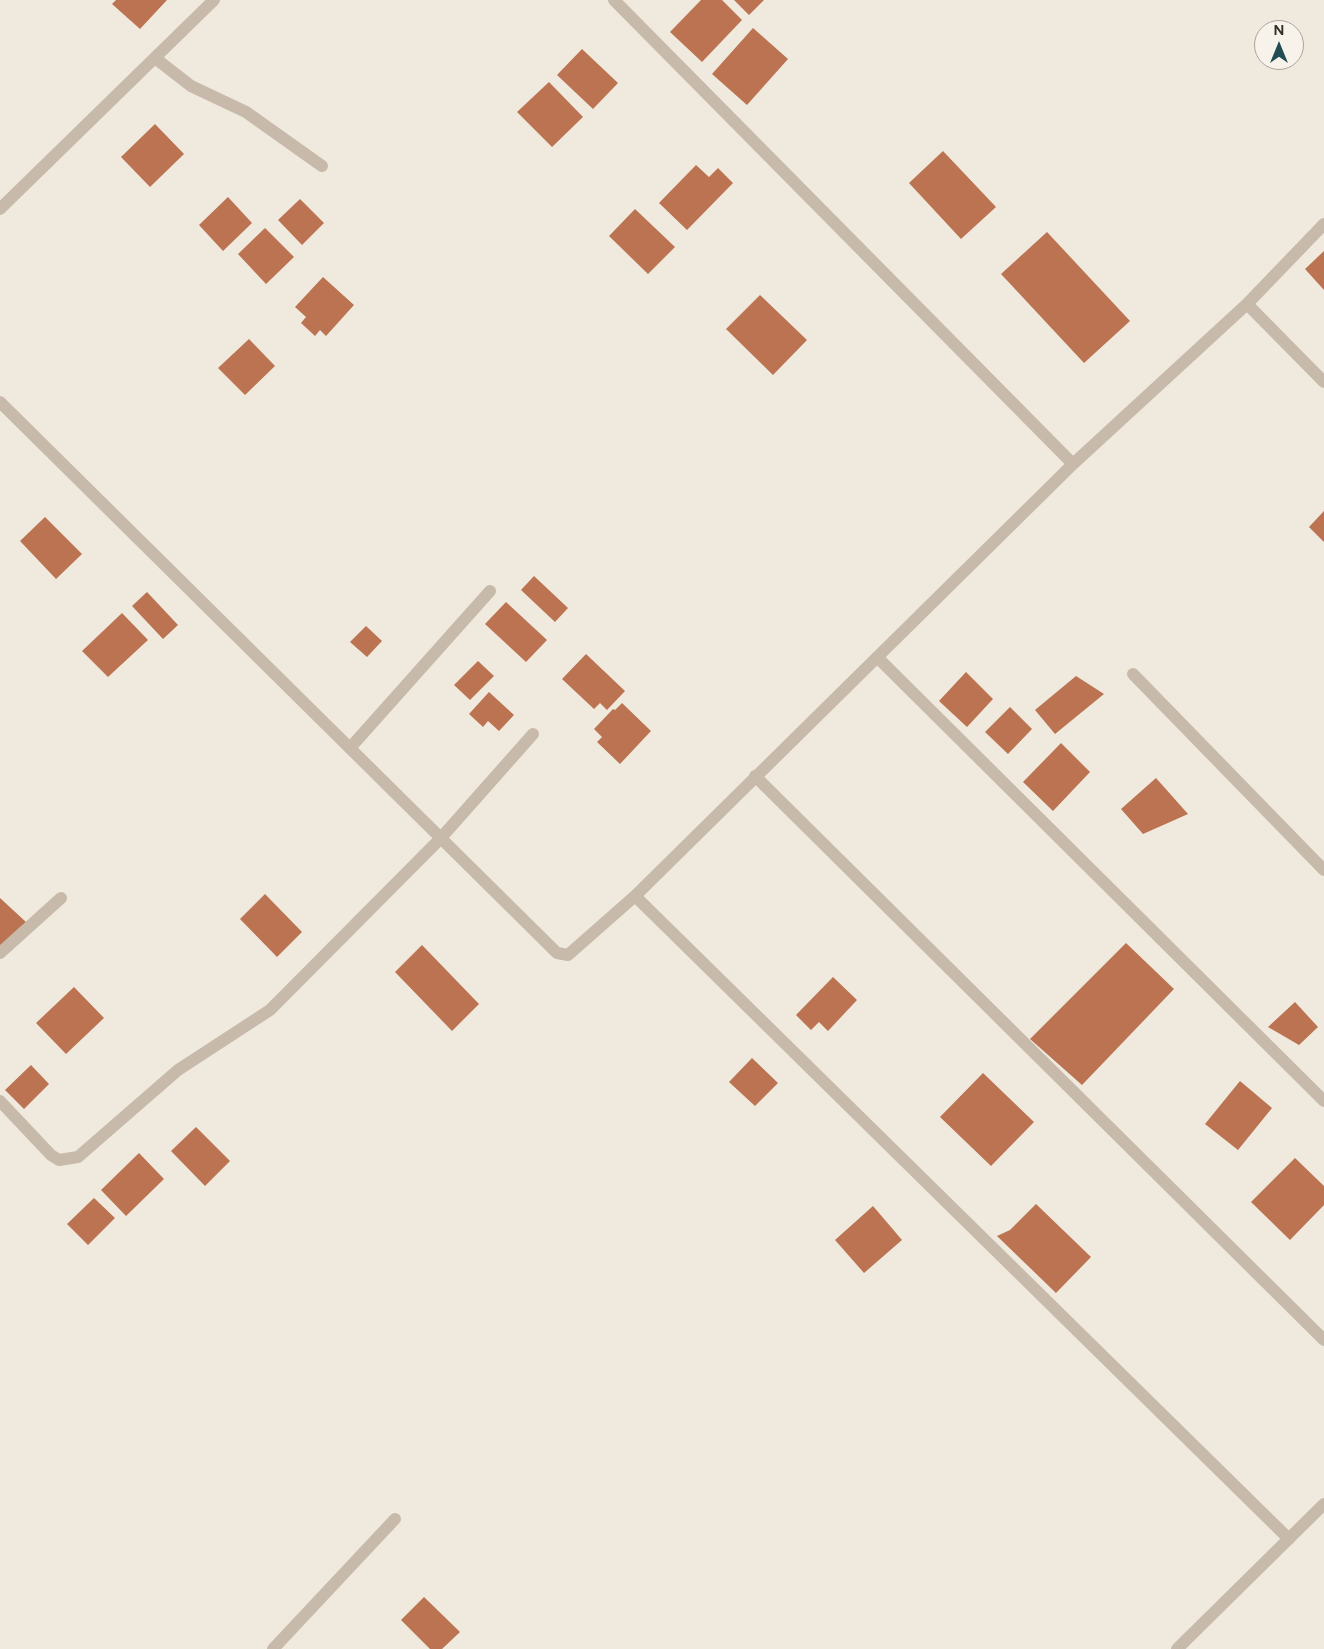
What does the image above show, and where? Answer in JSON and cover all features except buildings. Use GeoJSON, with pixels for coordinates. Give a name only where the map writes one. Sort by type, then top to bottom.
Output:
{"type":"FeatureCollection","features":[{"type":"Feature","properties":{"kind":"street"},"geometry":{"type":"LineString","coordinates":[[0,209],[214,0]]}},
{"type":"Feature","properties":{"kind":"street"},"geometry":{"type":"LineString","coordinates":[[614,0],[1073,464]]}},
{"type":"Feature","properties":{"kind":"street"},"geometry":{"type":"LineString","coordinates":[[155,58],[191,86],[246,112],[322,166]]}},
{"type":"Feature","properties":{"kind":"street"},"geometry":{"type":"LineString","coordinates":[[0,402],[440,839],[560,955],[568,955],[635,896],[1073,464],[1247,304],[1324,224]]}},
{"type":"Feature","properties":{"kind":"street"},"geometry":{"type":"LineString","coordinates":[[1247,304],[1324,382]]}},
{"type":"Feature","properties":{"kind":"street"},"geometry":{"type":"LineString","coordinates":[[350,748],[490,590]]}},
{"type":"Feature","properties":{"kind":"street"},"geometry":{"type":"LineString","coordinates":[[877,657],[1324,1101]]}},
{"type":"Feature","properties":{"kind":"street"},"geometry":{"type":"LineString","coordinates":[[1133,674],[1324,870]]}},
{"type":"Feature","properties":{"kind":"street"},"geometry":{"type":"LineString","coordinates":[[0,1101],[51,1155],[59,1160],[78,1157],[178,1070],[270,1010],[440,839],[533,734]]}},
{"type":"Feature","properties":{"kind":"street"},"geometry":{"type":"LineString","coordinates":[[755,776],[1324,1340]]}},
{"type":"Feature","properties":{"kind":"street"},"geometry":{"type":"LineString","coordinates":[[635,896],[1289,1539]]}},
{"type":"Feature","properties":{"kind":"street"},"geometry":{"type":"LineString","coordinates":[[0,953],[61,898]]}},
{"type":"Feature","properties":{"kind":"street"},"geometry":{"type":"LineString","coordinates":[[1178,1649],[1324,1504]]}},
{"type":"Feature","properties":{"kind":"street"},"geometry":{"type":"LineString","coordinates":[[273,1649],[395,1519]]}}]}
